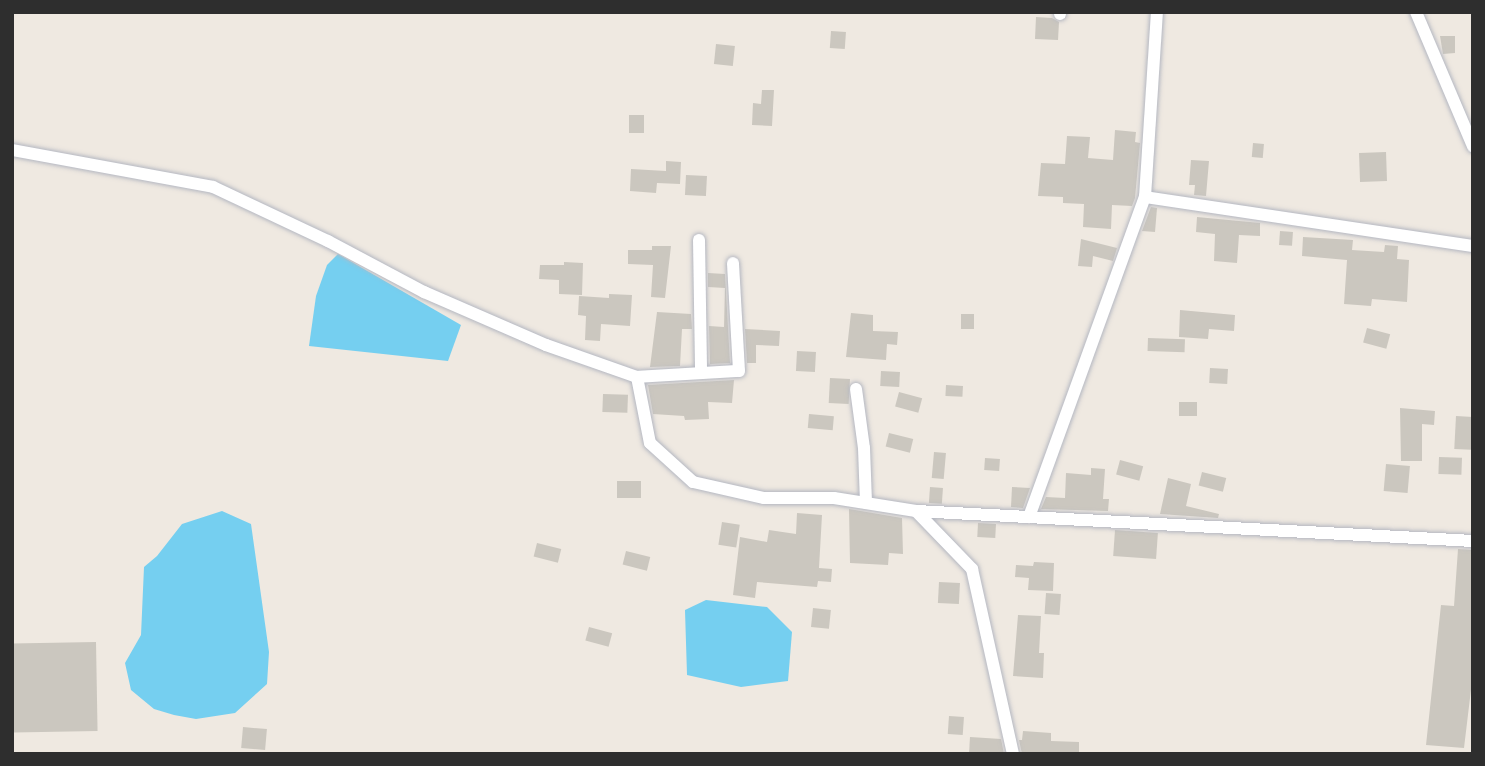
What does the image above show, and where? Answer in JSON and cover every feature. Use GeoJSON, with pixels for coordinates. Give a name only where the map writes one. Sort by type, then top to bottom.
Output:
{"type":"FeatureCollection","features":[{"type":"Feature","properties":{"kind":"street"},"geometry":{"type":"LineString","coordinates":[[1029,517],[1145,197],[1157,12]]}},
{"type":"Feature","properties":{"kind":"street"},"geometry":{"type":"LineString","coordinates":[[1416,12],[1473,146]]}},
{"type":"Feature","properties":{"kind":"street"},"geometry":{"type":"LineString","coordinates":[[12,150],[213,187],[328,241],[424,292],[546,345],[637,377],[739,371],[733,262]]}},
{"type":"Feature","properties":{"kind":"street"},"geometry":{"type":"LineString","coordinates":[[1145,197],[1473,246]]}},
{"type":"Feature","properties":{"kind":"street"},"geometry":{"type":"LineString","coordinates":[[699,240],[701,373]]}},
{"type":"Feature","properties":{"kind":"street"},"geometry":{"type":"LineString","coordinates":[[637,377],[650,443],[693,482],[764,498],[834,498],[916,511],[1473,541]]}},
{"type":"Feature","properties":{"kind":"street"},"geometry":{"type":"LineString","coordinates":[[856,389],[864,449],[866,503]]}},
{"type":"Feature","properties":{"kind":"street"},"geometry":{"type":"LineString","coordinates":[[916,511],[972,569],[1013,754]]}},
{"type":"Feature","properties":{"kind":"water"},"geometry":{"type":"Polygon","coordinates":[[[338,254],[461,325],[448,361],[309,346],[316,296],[327,265],[338,254]]]}},
{"type":"Feature","properties":{"kind":"water"},"geometry":{"type":"Polygon","coordinates":[[[222,511],[251,524],[269,652],[267,684],[235,713],[196,719],[154,709],[131,690],[125,663],[141,635],[144,567],[157,556],[182,524],[222,511]]]}},
{"type":"Feature","properties":{"kind":"water"},"geometry":{"type":"Polygon","coordinates":[[[706,600],[767,607],[792,632],[788,681],[741,687],[687,675],[685,610],[706,600]]]}},
{"type":"Feature","properties":{"kind":"building"},"geometry":{"type":"Polygon","coordinates":[[[1036,17],[1052,18],[1059,22],[1058,40],[1035,39],[1036,17]]]}},
{"type":"Feature","properties":{"kind":"building"},"geometry":{"type":"Polygon","coordinates":[[[831,31],[846,32],[845,49],[830,48],[831,31]]]}},
{"type":"Feature","properties":{"kind":"building"},"geometry":{"type":"Polygon","coordinates":[[[1440,36],[1455,36],[1455,53],[1443,54],[1440,36]]]}},
{"type":"Feature","properties":{"kind":"building"},"geometry":{"type":"Polygon","coordinates":[[[716,44],[735,46],[733,66],[714,64],[716,44]]]}},
{"type":"Feature","properties":{"kind":"building"},"geometry":{"type":"Polygon","coordinates":[[[762,90],[774,90],[772,126],[752,125],[753,103],[761,104],[762,90]]]}},
{"type":"Feature","properties":{"kind":"building"},"geometry":{"type":"Polygon","coordinates":[[[629,115],[644,115],[644,133],[629,133],[629,115]]]}},
{"type":"Feature","properties":{"kind":"building"},"geometry":{"type":"Polygon","coordinates":[[[1115,130],[1136,132],[1135,142],[1140,143],[1135,198],[1132,206],[1112,205],[1111,229],[1083,227],[1084,204],[1063,203],[1063,197],[1038,196],[1041,163],[1065,164],[1067,136],[1090,137],[1088,158],[1113,160],[1115,130]]]}},
{"type":"Feature","properties":{"kind":"building"},"geometry":{"type":"Polygon","coordinates":[[[1253,143],[1264,144],[1263,158],[1252,157],[1253,143]]]}},
{"type":"Feature","properties":{"kind":"building"},"geometry":{"type":"Polygon","coordinates":[[[1386,152],[1387,181],[1360,182],[1359,153],[1386,152]]]}},
{"type":"Feature","properties":{"kind":"building"},"geometry":{"type":"Polygon","coordinates":[[[1191,160],[1209,161],[1206,196],[1194,195],[1195,185],[1189,185],[1191,160]]]}},
{"type":"Feature","properties":{"kind":"building"},"geometry":{"type":"Polygon","coordinates":[[[666,161],[681,162],[680,184],[657,183],[656,193],[630,191],[631,169],[666,171],[666,161]]]}},
{"type":"Feature","properties":{"kind":"building"},"geometry":{"type":"Polygon","coordinates":[[[686,175],[707,176],[706,196],[685,195],[686,175]]]}},
{"type":"Feature","properties":{"kind":"building"},"geometry":{"type":"Polygon","coordinates":[[[1151,207],[1157,208],[1155,232],[1142,231],[1151,207]]]}},
{"type":"Feature","properties":{"kind":"building"},"geometry":{"type":"Polygon","coordinates":[[[1197,217],[1260,223],[1260,236],[1239,235],[1237,263],[1214,261],[1215,234],[1196,232],[1197,217]]]}},
{"type":"Feature","properties":{"kind":"building"},"geometry":{"type":"Polygon","coordinates":[[[1280,231],[1293,232],[1292,246],[1279,245],[1280,231]]]}},
{"type":"Feature","properties":{"kind":"building"},"geometry":{"type":"Polygon","coordinates":[[[1303,237],[1353,240],[1352,250],[1384,252],[1385,245],[1398,246],[1397,259],[1409,260],[1407,302],[1372,299],[1371,306],[1344,304],[1347,260],[1302,256],[1303,237]]]}},
{"type":"Feature","properties":{"kind":"building"},"geometry":{"type":"Polygon","coordinates":[[[1081,239],[1117,248],[1113,261],[1093,256],[1092,267],[1078,266],[1081,239]]]}},
{"type":"Feature","properties":{"kind":"building"},"geometry":{"type":"Polygon","coordinates":[[[652,246],[671,246],[665,298],[651,297],[653,265],[628,264],[628,250],[652,250],[652,246]]]}},
{"type":"Feature","properties":{"kind":"building"},"geometry":{"type":"Polygon","coordinates":[[[564,262],[583,263],[582,295],[559,294],[559,280],[539,279],[540,265],[564,265],[564,262]]]}},
{"type":"Feature","properties":{"kind":"building"},"geometry":{"type":"Polygon","coordinates":[[[708,273],[725,274],[730,363],[710,364],[709,326],[724,327],[725,288],[708,287],[708,273]]]}},
{"type":"Feature","properties":{"kind":"building"},"geometry":{"type":"Polygon","coordinates":[[[609,294],[632,295],[630,326],[601,324],[600,341],[585,340],[586,316],[578,315],[579,296],[609,298],[609,294]]]}},
{"type":"Feature","properties":{"kind":"building"},"geometry":{"type":"Polygon","coordinates":[[[1180,310],[1235,315],[1234,331],[1209,329],[1208,339],[1179,337],[1180,310]]]}},
{"type":"Feature","properties":{"kind":"building"},"geometry":{"type":"Polygon","coordinates":[[[657,312],[691,314],[692,329],[682,329],[680,366],[650,367],[657,312]]]}},
{"type":"Feature","properties":{"kind":"building"},"geometry":{"type":"Polygon","coordinates":[[[851,313],[873,315],[873,331],[898,332],[897,345],[887,344],[886,360],[846,357],[851,313]]]}},
{"type":"Feature","properties":{"kind":"building"},"geometry":{"type":"Polygon","coordinates":[[[961,314],[974,314],[974,329],[961,329],[961,314]]]}},
{"type":"Feature","properties":{"kind":"building"},"geometry":{"type":"Polygon","coordinates":[[[1367,328],[1390,334],[1386,349],[1363,342],[1367,328]]]}},
{"type":"Feature","properties":{"kind":"building"},"geometry":{"type":"Polygon","coordinates":[[[745,329],[780,331],[779,346],[756,345],[756,363],[747,363],[745,329]]]}},
{"type":"Feature","properties":{"kind":"building"},"geometry":{"type":"Polygon","coordinates":[[[1148,338],[1185,339],[1185,352],[1148,351],[1148,338]]]}},
{"type":"Feature","properties":{"kind":"building"},"geometry":{"type":"Polygon","coordinates":[[[797,351],[816,352],[815,372],[796,371],[797,351]]]}},
{"type":"Feature","properties":{"kind":"building"},"geometry":{"type":"Polygon","coordinates":[[[1210,368],[1228,369],[1227,384],[1209,383],[1210,368]]]}},
{"type":"Feature","properties":{"kind":"building"},"geometry":{"type":"Polygon","coordinates":[[[881,371],[900,372],[899,387],[880,386],[881,371]]]}},
{"type":"Feature","properties":{"kind":"building"},"geometry":{"type":"Polygon","coordinates":[[[830,378],[850,379],[849,404],[829,403],[830,378]]]}},
{"type":"Feature","properties":{"kind":"building"},"geometry":{"type":"Polygon","coordinates":[[[734,380],[732,403],[708,402],[709,419],[685,420],[684,416],[653,414],[648,385],[734,380]]]}},
{"type":"Feature","properties":{"kind":"building"},"geometry":{"type":"Polygon","coordinates":[[[946,385],[963,386],[962,397],[945,396],[946,385]]]}},
{"type":"Feature","properties":{"kind":"building"},"geometry":{"type":"Polygon","coordinates":[[[899,392],[922,398],[918,413],[895,406],[899,392]]]}},
{"type":"Feature","properties":{"kind":"building"},"geometry":{"type":"Polygon","coordinates":[[[603,394],[628,395],[627,413],[602,412],[603,394]]]}},
{"type":"Feature","properties":{"kind":"building"},"geometry":{"type":"Polygon","coordinates":[[[1179,402],[1197,402],[1197,416],[1179,416],[1179,402]]]}},
{"type":"Feature","properties":{"kind":"building"},"geometry":{"type":"Polygon","coordinates":[[[1400,408],[1435,411],[1434,425],[1422,424],[1422,461],[1401,461],[1400,408]]]}},
{"type":"Feature","properties":{"kind":"building"},"geometry":{"type":"Polygon","coordinates":[[[809,414],[834,416],[833,430],[808,428],[809,414]]]}},
{"type":"Feature","properties":{"kind":"building"},"geometry":{"type":"Polygon","coordinates":[[[1456,416],[1473,417],[1471,450],[1454,449],[1456,416]]]}},
{"type":"Feature","properties":{"kind":"building"},"geometry":{"type":"Polygon","coordinates":[[[889,433],[913,439],[910,453],[886,447],[889,433]]]}},
{"type":"Feature","properties":{"kind":"building"},"geometry":{"type":"Polygon","coordinates":[[[934,452],[946,453],[944,479],[932,478],[934,452]]]}},
{"type":"Feature","properties":{"kind":"building"},"geometry":{"type":"Polygon","coordinates":[[[1439,457],[1462,458],[1461,475],[1438,474],[1439,457]]]}},
{"type":"Feature","properties":{"kind":"building"},"geometry":{"type":"Polygon","coordinates":[[[985,458],[1000,459],[999,471],[984,470],[985,458]]]}},
{"type":"Feature","properties":{"kind":"building"},"geometry":{"type":"Polygon","coordinates":[[[1120,460],[1143,466],[1139,481],[1116,474],[1120,460]]]}},
{"type":"Feature","properties":{"kind":"building"},"geometry":{"type":"Polygon","coordinates":[[[1386,464],[1410,466],[1408,493],[1384,491],[1386,464]]]}},
{"type":"Feature","properties":{"kind":"building"},"geometry":{"type":"Polygon","coordinates":[[[1091,468],[1105,469],[1103,499],[1109,499],[1108,511],[1041,509],[1046,497],[1065,498],[1066,473],[1091,475],[1091,468]]]}},
{"type":"Feature","properties":{"kind":"building"},"geometry":{"type":"Polygon","coordinates":[[[1202,472],[1226,478],[1223,492],[1199,486],[1202,472]]]}},
{"type":"Feature","properties":{"kind":"building"},"geometry":{"type":"Polygon","coordinates":[[[1168,478],[1191,484],[1186,506],[1219,514],[1218,518],[1160,514],[1168,478]]]}},
{"type":"Feature","properties":{"kind":"building"},"geometry":{"type":"Polygon","coordinates":[[[617,481],[641,481],[641,498],[617,498],[617,481]]]}},
{"type":"Feature","properties":{"kind":"building"},"geometry":{"type":"Polygon","coordinates":[[[930,487],[943,488],[942,504],[929,503],[930,487]]]}},
{"type":"Feature","properties":{"kind":"building"},"geometry":{"type":"Polygon","coordinates":[[[1012,487],[1030,488],[1023,508],[1011,507],[1012,487]]]}},
{"type":"Feature","properties":{"kind":"building"},"geometry":{"type":"Polygon","coordinates":[[[849,509],[902,518],[903,554],[889,553],[888,565],[850,563],[849,509]]]}},
{"type":"Feature","properties":{"kind":"building"},"geometry":{"type":"Polygon","coordinates":[[[797,513],[822,515],[819,568],[832,569],[831,582],[818,581],[817,587],[757,582],[755,598],[733,595],[740,537],[767,542],[769,530],[796,534],[797,513]]]}},
{"type":"Feature","properties":{"kind":"building"},"geometry":{"type":"Polygon","coordinates":[[[722,522],[740,525],[736,548],[718,545],[722,522]]]}},
{"type":"Feature","properties":{"kind":"building"},"geometry":{"type":"Polygon","coordinates":[[[978,523],[996,524],[995,538],[977,537],[978,523]]]}},
{"type":"Feature","properties":{"kind":"building"},"geometry":{"type":"Polygon","coordinates":[[[1115,530],[1158,533],[1156,559],[1113,556],[1115,530]]]}},
{"type":"Feature","properties":{"kind":"building"},"geometry":{"type":"Polygon","coordinates":[[[537,543],[561,549],[558,563],[534,557],[537,543]]]}},
{"type":"Feature","properties":{"kind":"building"},"geometry":{"type":"Polygon","coordinates":[[[1458,549],[1473,550],[1473,673],[1464,748],[1426,745],[1441,605],[1454,606],[1458,549]]]}},
{"type":"Feature","properties":{"kind":"building"},"geometry":{"type":"Polygon","coordinates":[[[626,551],[650,557],[647,571],[623,565],[626,551]]]}},
{"type":"Feature","properties":{"kind":"building"},"geometry":{"type":"Polygon","coordinates":[[[1034,562],[1054,563],[1053,591],[1028,590],[1029,578],[1015,577],[1016,565],[1033,566],[1034,562]]]}},
{"type":"Feature","properties":{"kind":"building"},"geometry":{"type":"Polygon","coordinates":[[[939,582],[960,583],[959,604],[938,603],[939,582]]]}},
{"type":"Feature","properties":{"kind":"building"},"geometry":{"type":"Polygon","coordinates":[[[1046,593],[1061,594],[1059,615],[1045,614],[1046,593]]]}},
{"type":"Feature","properties":{"kind":"building"},"geometry":{"type":"Polygon","coordinates":[[[813,608],[831,610],[829,629],[811,627],[813,608]]]}},
{"type":"Feature","properties":{"kind":"building"},"geometry":{"type":"Polygon","coordinates":[[[1018,615],[1041,616],[1039,653],[1044,653],[1043,678],[1013,676],[1018,615]]]}},
{"type":"Feature","properties":{"kind":"building"},"geometry":{"type":"Polygon","coordinates":[[[589,627],[612,633],[609,647],[585,641],[589,627]]]}},
{"type":"Feature","properties":{"kind":"building"},"geometry":{"type":"Polygon","coordinates":[[[96,642],[98,731],[14,732],[12,643],[96,642]]]}},
{"type":"Feature","properties":{"kind":"building"},"geometry":{"type":"Polygon","coordinates":[[[949,716],[964,717],[963,735],[948,734],[949,716]]]}},
{"type":"Feature","properties":{"kind":"building"},"geometry":{"type":"Polygon","coordinates":[[[243,727],[267,729],[265,750],[241,748],[243,727]]]}},
{"type":"Feature","properties":{"kind":"building"},"geometry":{"type":"Polygon","coordinates":[[[1023,731],[1051,733],[1051,741],[1079,742],[1079,754],[1022,754],[1019,740],[1022,740],[1023,731]]]}},
{"type":"Feature","properties":{"kind":"building"},"geometry":{"type":"Polygon","coordinates":[[[970,737],[1001,739],[1004,754],[969,754],[970,737]]]}}]}
